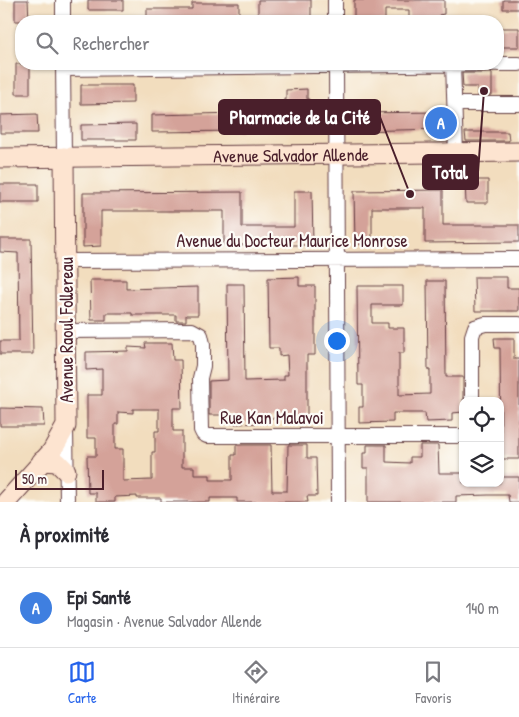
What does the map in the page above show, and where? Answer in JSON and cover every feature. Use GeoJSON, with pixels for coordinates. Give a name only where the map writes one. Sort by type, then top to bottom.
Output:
{"type":"FeatureCollection","features":[{"type":"Feature","properties":{"kind":"main road","name":"Avenue Salvador Allende"},"geometry":{"type":"LineString","coordinates":[[0,158],[519,152]]}},
{"type":"Feature","properties":{"kind":"main road","name":"Avenue Raoul Follereau"},"geometry":{"type":"LineString","coordinates":[[64,157],[66,426]]}},
{"type":"Feature","properties":{"kind":"main road"},"geometry":{"type":"LineString","coordinates":[[6,502],[52,451],[66,426]]}},
{"type":"Feature","properties":{"kind":"main road"},"geometry":{"type":"LineString","coordinates":[[42,461],[57,462],[66,471]]}},
{"type":"Feature","properties":{"kind":"street"},"geometry":{"type":"LineString","coordinates":[[63,0],[63,15]]}},
{"type":"Feature","properties":{"kind":"street"},"geometry":{"type":"LineString","coordinates":[[335,0],[335,15]]}},
{"type":"Feature","properties":{"kind":"street"},"geometry":{"type":"LineString","coordinates":[[504,64],[519,64]]}},
{"type":"Feature","properties":{"kind":"street"},"geometry":{"type":"LineString","coordinates":[[63,70],[64,157]]}},
{"type":"Feature","properties":{"kind":"street"},"geometry":{"type":"LineString","coordinates":[[336,70],[338,502]]}},
{"type":"Feature","properties":{"kind":"street"},"geometry":{"type":"LineString","coordinates":[[454,70],[456,153]]}},
{"type":"Feature","properties":{"kind":"street"},"geometry":{"type":"LineString","coordinates":[[454,104],[519,104]]}},
{"type":"Feature","properties":{"kind":"street","name":"Avenue du Docteur Maurice Monrose"},"geometry":{"type":"LineString","coordinates":[[66,261],[338,258],[519,259]]}},
{"type":"Feature","properties":{"kind":"street"},"geometry":{"type":"LineString","coordinates":[[472,397],[473,330],[475,327],[485,324],[519,324]]}},
{"type":"Feature","properties":{"kind":"street","name":"Rue Kan Malavoi"},"geometry":{"type":"LineString","coordinates":[[66,331],[192,330],[201,336],[204,344],[204,366],[200,378],[201,430],[207,436],[338,436]]}},
{"type":"Feature","properties":{"kind":"street","name":"Avenue Raoul Follereau"},"geometry":{"type":"LineString","coordinates":[[66,426],[67,502]]}},
{"type":"Feature","properties":{"kind":"street"},"geometry":{"type":"LineString","coordinates":[[338,436],[459,436]]}},
{"type":"Feature","properties":{"kind":"building"},"geometry":{"type":"Polygon","coordinates":[[[15,0],[28,0],[29,15],[15,15],[15,0]]]}},
{"type":"Feature","properties":{"kind":"building"},"geometry":{"type":"Polygon","coordinates":[[[88,0],[123,0],[123,10],[88,10],[88,0]]]}},
{"type":"Feature","properties":{"kind":"building"},"geometry":{"type":"Polygon","coordinates":[[[258,0],[311,0],[311,15],[258,15],[258,0]]]}},
{"type":"Feature","properties":{"kind":"building"},"geometry":{"type":"Polygon","coordinates":[[[354,0],[444,0],[444,14],[439,15],[409,15],[409,10],[385,10],[385,15],[354,15],[354,0]]]}},
{"type":"Feature","properties":{"kind":"building"},"geometry":{"type":"Polygon","coordinates":[[[503,0],[519,0],[519,9],[503,9],[503,0]]]}},
{"type":"Feature","properties":{"kind":"building"},"geometry":{"type":"Polygon","coordinates":[[[192,3],[239,3],[239,15],[147,15],[147,9],[192,9],[192,3]]]}},
{"type":"Feature","properties":{"kind":"building"},"geometry":{"type":"Polygon","coordinates":[[[504,28],[519,28],[519,47],[504,47],[504,28]]]}},
{"type":"Feature","properties":{"kind":"building"},"geometry":{"type":"Polygon","coordinates":[[[16,70],[30,70],[30,94],[16,94],[16,70]]]}},
{"type":"Feature","properties":{"kind":"building"},"geometry":{"type":"Polygon","coordinates":[[[462,73],[492,73],[492,95],[477,95],[477,87],[463,87],[462,73]]]}},
{"type":"Feature","properties":{"kind":"building"},"geometry":{"type":"Polygon","coordinates":[[[81,85],[133,85],[133,103],[81,104],[81,85]]]}},
{"type":"Feature","properties":{"kind":"building"},"geometry":{"type":"Polygon","coordinates":[[[307,89],[309,121],[307,121],[307,131],[287,131],[286,122],[284,122],[286,90],[307,89]]]}},
{"type":"Feature","properties":{"kind":"building"},"geometry":{"type":"Polygon","coordinates":[[[442,112],[442,129],[354,131],[354,113],[442,112]]]}},
{"type":"Feature","properties":{"kind":"building"},"geometry":{"type":"Polygon","coordinates":[[[240,113],[241,131],[152,132],[152,115],[240,113]]]}},
{"type":"Feature","properties":{"kind":"building"},"geometry":{"type":"Polygon","coordinates":[[[37,114],[38,133],[0,133],[0,115],[37,114]]]}},
{"type":"Feature","properties":{"kind":"building"},"geometry":{"type":"Polygon","coordinates":[[[136,124],[136,140],[81,140],[81,125],[136,124]]]}},
{"type":"Feature","properties":{"kind":"building"},"geometry":{"type":"Polygon","coordinates":[[[465,132],[508,132],[509,141],[466,141],[465,132]]]}},
{"type":"Feature","properties":{"kind":"building"},"geometry":{"type":"Polygon","coordinates":[[[465,180],[488,180],[488,203],[466,203],[465,180]]]}},
{"type":"Feature","properties":{"kind":"building"},"geometry":{"type":"Polygon","coordinates":[[[0,184],[38,184],[38,202],[0,202],[0,184]]]}},
{"type":"Feature","properties":{"kind":"building"},"geometry":{"type":"Polygon","coordinates":[[[443,190],[443,225],[519,225],[519,242],[425,243],[425,208],[372,208],[372,244],[355,244],[354,191],[443,190]]]}},
{"type":"Feature","properties":{"kind":"building"},"geometry":{"type":"Polygon","coordinates":[[[294,191],[312,191],[313,245],[224,245],[224,211],[101,211],[101,246],[83,247],[83,193],[242,192],[242,227],[294,227],[294,191]]]}},
{"type":"Feature","properties":{"kind":"building"},"geometry":{"type":"Polygon","coordinates":[[[0,239],[31,239],[33,354],[0,354],[0,341],[19,341],[18,253],[0,252],[0,239]]]}},
{"type":"Feature","properties":{"kind":"building"},"geometry":{"type":"Polygon","coordinates":[[[299,277],[299,286],[315,286],[315,355],[307,355],[307,423],[288,423],[288,418],[270,418],[270,423],[232,424],[232,415],[209,415],[209,381],[228,380],[227,284],[244,284],[245,381],[284,380],[284,375],[288,375],[287,355],[279,356],[279,348],[269,348],[268,278],[299,277]]]}},
{"type":"Feature","properties":{"kind":"building"},"geometry":{"type":"Polygon","coordinates":[[[474,277],[507,277],[507,288],[519,288],[519,311],[475,311],[474,277]]]}},
{"type":"Feature","properties":{"kind":"building"},"geometry":{"type":"Polygon","coordinates":[[[90,280],[126,280],[126,289],[198,287],[198,315],[186,315],[186,321],[176,321],[176,315],[106,313],[106,320],[91,320],[90,280]]]}},
{"type":"Feature","properties":{"kind":"building"},"geometry":{"type":"Polygon","coordinates":[[[427,281],[445,281],[446,377],[463,377],[463,397],[459,397],[459,412],[452,413],[452,421],[426,422],[425,413],[393,413],[393,422],[359,423],[359,407],[363,407],[363,385],[358,385],[357,286],[403,286],[403,305],[372,305],[372,323],[388,323],[388,328],[404,328],[404,353],[399,353],[399,395],[430,394],[430,370],[428,370],[427,281]]]}},
{"type":"Feature","properties":{"kind":"building"},"geometry":{"type":"Polygon","coordinates":[[[494,338],[514,338],[514,359],[519,359],[519,459],[504,459],[504,397],[500,397],[500,348],[495,348],[494,338]]]}},
{"type":"Feature","properties":{"kind":"building"},"geometry":{"type":"Polygon","coordinates":[[[145,343],[172,343],[173,360],[181,360],[182,408],[173,408],[173,431],[182,431],[182,467],[194,467],[194,475],[210,475],[210,480],[232,480],[232,455],[236,455],[236,445],[271,445],[272,491],[287,491],[288,445],[307,445],[307,458],[316,458],[317,496],[307,496],[308,502],[237,502],[237,498],[210,498],[210,502],[161,502],[161,498],[137,498],[137,496],[115,497],[115,502],[96,502],[96,493],[88,493],[87,456],[96,456],[96,438],[87,438],[87,395],[102,395],[102,369],[86,370],[86,352],[128,351],[128,347],[146,348],[145,343]],[[133,409],[133,413],[118,412],[118,424],[115,424],[115,449],[123,449],[123,481],[152,480],[152,452],[155,452],[155,431],[159,431],[159,409],[133,409]]]}},
{"type":"Feature","properties":{"kind":"building"},"geometry":{"type":"Polygon","coordinates":[[[0,408],[43,409],[44,426],[0,426],[0,408]]]}},
{"type":"Feature","properties":{"kind":"building"},"geometry":{"type":"Polygon","coordinates":[[[367,445],[386,445],[386,462],[410,463],[410,457],[420,457],[420,445],[438,445],[439,473],[459,473],[459,487],[504,487],[504,477],[519,477],[519,502],[509,502],[508,495],[488,495],[456,496],[456,502],[368,502],[368,468],[363,468],[363,453],[367,453],[367,445]]]}},
{"type":"Feature","properties":{"kind":"place","name":"Total"},"geometry":{"type":"Point","coordinates":[484,91]}},
{"type":"Feature","properties":{"kind":"place","name":"Epi Santé"},"geometry":{"type":"Point","coordinates":[441,123]}},
{"type":"Feature","properties":{"kind":"place","name":"Pharmacie de la Cité"},"geometry":{"type":"Point","coordinates":[410,194]}}]}
